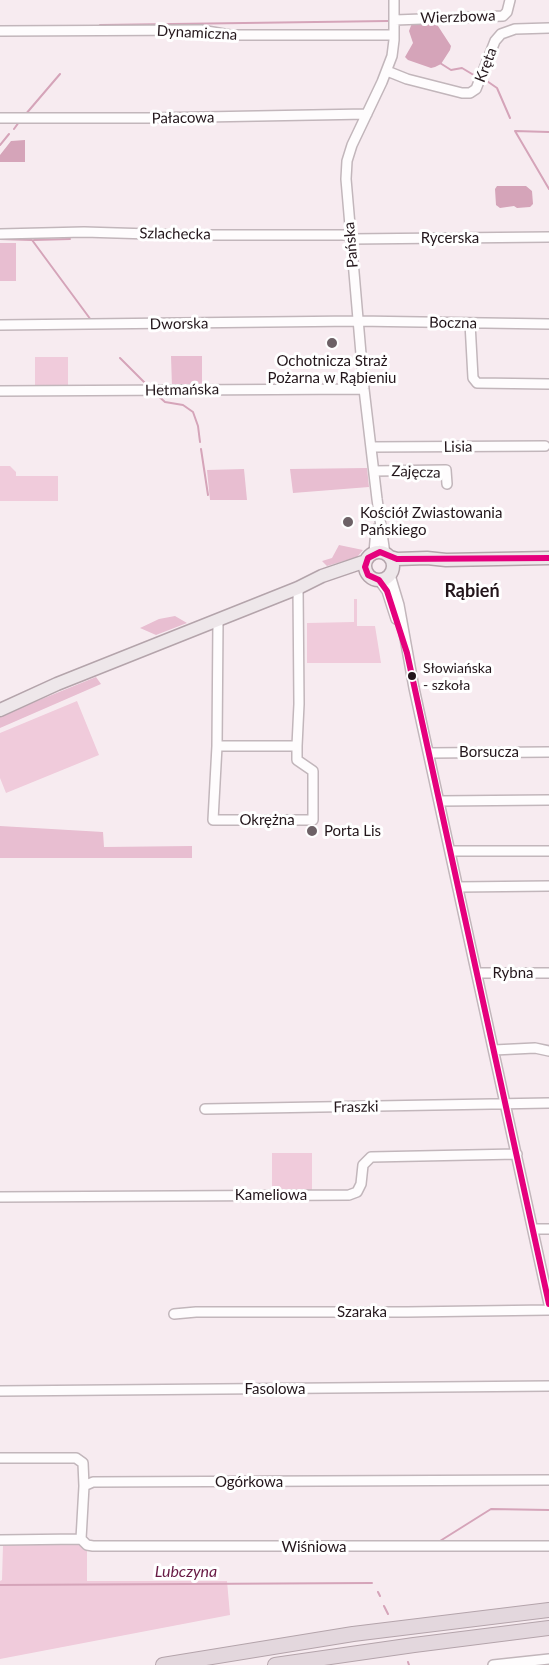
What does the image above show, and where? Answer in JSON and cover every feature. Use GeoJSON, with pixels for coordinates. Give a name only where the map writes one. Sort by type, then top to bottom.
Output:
{"type":"FeatureCollection","features":[{"type":"Feature","properties":{"kind":"highway"},"geometry":{"type":"LineString","coordinates":[[163,1665],[353,1634],[549,1610]]}},
{"type":"Feature","properties":{"kind":"highway"},"geometry":{"type":"LineString","coordinates":[[275,1665],[402,1646],[549,1628]]}},
{"type":"Feature","properties":{"kind":"main road"},"geometry":{"type":"LineString","coordinates":[[0,710],[57,684],[298,588],[322,576],[376,560],[549,558]]}},
{"type":"Feature","properties":{"kind":"main road"},"geometry":{"type":"LineString","coordinates":[[376,560],[371,578],[387,575],[406,566],[446,560]]}},
{"type":"Feature","properties":{"kind":"main road"},"geometry":{"type":"LineString","coordinates":[[376,560],[393,564],[387,575]]}},
{"type":"Feature","properties":{"kind":"main road"},"geometry":{"type":"LineString","coordinates":[[0,703],[57,684]]}},
{"type":"Feature","properties":{"kind":"street","name":"Pańska"},"geometry":{"type":"LineString","coordinates":[[376,560],[374,471],[357,321],[346,179],[347,161],[354,138],[392,56],[394,0]]}},
{"type":"Feature","properties":{"kind":"street","name":"Wierzbowa"},"geometry":{"type":"LineString","coordinates":[[395,20],[503,16],[507,12],[510,0]]}},
{"type":"Feature","properties":{"kind":"street","name":"Kręta"},"geometry":{"type":"LineString","coordinates":[[387,71],[407,79],[470,93],[476,89],[495,41],[501,34],[515,29],[549,28]]}},
{"type":"Feature","properties":{"kind":"street","name":"Dynamiczna"},"geometry":{"type":"LineString","coordinates":[[0,31],[201,30],[231,35],[394,35]]}},
{"type":"Feature","properties":{"kind":"street","name":"Pałacowa"},"geometry":{"type":"LineString","coordinates":[[0,118],[367,114]]}},
{"type":"Feature","properties":{"kind":"street","name":"Szlachecka"},"geometry":{"type":"LineString","coordinates":[[0,234],[84,232],[350,237]]}},
{"type":"Feature","properties":{"kind":"street","name":"Rycerska"},"geometry":{"type":"LineString","coordinates":[[350,237],[549,237]]}},
{"type":"Feature","properties":{"kind":"street","name":"Boczna"},"geometry":{"type":"LineString","coordinates":[[357,321],[549,324]]}},
{"type":"Feature","properties":{"kind":"street","name":"Dworska"},"geometry":{"type":"LineString","coordinates":[[0,325],[357,321]]}},
{"type":"Feature","properties":{"kind":"street"},"geometry":{"type":"LineString","coordinates":[[470,323],[473,378],[477,383],[549,384]]}},
{"type":"Feature","properties":{"kind":"street","name":"Hetmańska"},"geometry":{"type":"LineString","coordinates":[[0,391],[364,389]]}},
{"type":"Feature","properties":{"kind":"street","name":"Lisia"},"geometry":{"type":"LineString","coordinates":[[370,447],[545,446]]}},
{"type":"Feature","properties":{"kind":"street","name":"Zajęcza"},"geometry":{"type":"LineString","coordinates":[[374,471],[446,470],[447,484]]}},
{"type":"Feature","properties":{"kind":"street"},"geometry":{"type":"LineString","coordinates":[[387,575],[387,591],[407,653],[549,1304]]}},
{"type":"Feature","properties":{"kind":"street"},"geometry":{"type":"LineString","coordinates":[[217,746],[297,746],[298,588]]}},
{"type":"Feature","properties":{"kind":"street","name":"Okrężna"},"geometry":{"type":"LineString","coordinates":[[218,620],[217,746],[213,820],[313,820],[313,771],[297,759],[297,746]]}},
{"type":"Feature","properties":{"kind":"street","name":"Borsucza"},"geometry":{"type":"LineString","coordinates":[[429,753],[549,752]]}},
{"type":"Feature","properties":{"kind":"street"},"geometry":{"type":"LineString","coordinates":[[440,801],[549,800]]}},
{"type":"Feature","properties":{"kind":"street"},"geometry":{"type":"LineString","coordinates":[[450,851],[549,851]]}},
{"type":"Feature","properties":{"kind":"street"},"geometry":{"type":"LineString","coordinates":[[458,887],[549,886]]}},
{"type":"Feature","properties":{"kind":"street","name":"Rybna"},"geometry":{"type":"LineString","coordinates":[[477,973],[549,974]]}},
{"type":"Feature","properties":{"kind":"street"},"geometry":{"type":"LineString","coordinates":[[494,1050],[535,1048],[549,1051]]}},
{"type":"Feature","properties":{"kind":"street","name":"Fraszki"},"geometry":{"type":"LineString","coordinates":[[206,1109],[549,1103]]}},
{"type":"Feature","properties":{"kind":"street","name":"Kameliowa"},"geometry":{"type":"LineString","coordinates":[[0,1197],[349,1195],[357,1192],[361,1184],[363,1165],[371,1157],[517,1154]]}},
{"type":"Feature","properties":{"kind":"street"},"geometry":{"type":"LineString","coordinates":[[533,1229],[549,1229]]}},
{"type":"Feature","properties":{"kind":"street","name":"Szaraka"},"geometry":{"type":"LineString","coordinates":[[174,1314],[196,1311],[549,1310]]}},
{"type":"Feature","properties":{"kind":"street","name":"Fasolowa"},"geometry":{"type":"LineString","coordinates":[[0,1391],[549,1386]]}},
{"type":"Feature","properties":{"kind":"street"},"geometry":{"type":"LineString","coordinates":[[0,1458],[76,1458],[83,1463],[84,1486],[81,1539],[0,1540]]}},
{"type":"Feature","properties":{"kind":"street","name":"Ogórkowa"},"geometry":{"type":"LineString","coordinates":[[84,1486],[93,1482],[549,1480]]}},
{"type":"Feature","properties":{"kind":"street","name":"Wiśniowa"},"geometry":{"type":"LineString","coordinates":[[81,1539],[87,1545],[93,1546],[549,1546]]}},
{"type":"Feature","properties":{"kind":"street"},"geometry":{"type":"LineString","coordinates":[[493,1665],[549,1659]]}},
{"type":"Feature","properties":{"kind":"shaded area"},"geometry":{"type":"Polygon","coordinates":[[[412,23],[436,23],[451,46],[441,64],[431,68],[405,57],[413,43],[409,31],[412,23]]]}},
{"type":"Feature","properties":{"kind":"shaded area"},"geometry":{"type":"Polygon","coordinates":[[[25,140],[25,162],[0,162],[0,155],[11,141],[25,140]]]}},
{"type":"Feature","properties":{"kind":"shaded area"},"geometry":{"type":"Polygon","coordinates":[[[497,186],[526,186],[532,191],[533,204],[530,207],[500,208],[496,205],[495,189],[497,186]]]}},
{"type":"Feature","properties":{"kind":"shaded area"},"geometry":{"type":"Polygon","coordinates":[[[0,243],[16,243],[16,281],[0,281],[0,243]]]}},
{"type":"Feature","properties":{"kind":"shaded area"},"geometry":{"type":"Polygon","coordinates":[[[171,356],[202,356],[202,387],[172,387],[171,356]]]}},
{"type":"Feature","properties":{"kind":"shaded area"},"geometry":{"type":"Polygon","coordinates":[[[35,357],[68,357],[68,387],[35,386],[35,357]]]}},
{"type":"Feature","properties":{"kind":"shaded area"},"geometry":{"type":"Polygon","coordinates":[[[0,466],[10,466],[16,472],[16,476],[58,476],[58,501],[0,501],[0,466]]]}},
{"type":"Feature","properties":{"kind":"shaded area"},"geometry":{"type":"Polygon","coordinates":[[[367,468],[369,487],[293,493],[290,469],[367,468]]]}},
{"type":"Feature","properties":{"kind":"shaded area"},"geometry":{"type":"Polygon","coordinates":[[[244,469],[247,500],[210,500],[207,470],[244,469]]]}},
{"type":"Feature","properties":{"kind":"shaded area"},"geometry":{"type":"Polygon","coordinates":[[[339,545],[363,550],[357,557],[327,566],[322,561],[332,558],[339,545]]]}},
{"type":"Feature","properties":{"kind":"shaded area"},"geometry":{"type":"Polygon","coordinates":[[[354,599],[357,599],[357,626],[375,626],[381,663],[307,663],[307,623],[354,622],[354,599]]]}},
{"type":"Feature","properties":{"kind":"shaded area"},"geometry":{"type":"Polygon","coordinates":[[[175,616],[187,623],[156,635],[140,628],[159,619],[175,616]]]}},
{"type":"Feature","properties":{"kind":"shaded area"},"geometry":{"type":"Polygon","coordinates":[[[96,677],[101,684],[0,728],[0,716],[96,677]]]}},
{"type":"Feature","properties":{"kind":"shaded area"},"geometry":{"type":"Polygon","coordinates":[[[77,701],[99,755],[6,793],[0,778],[0,733],[77,701]]]}},
{"type":"Feature","properties":{"kind":"shaded area"},"geometry":{"type":"Polygon","coordinates":[[[0,826],[103,832],[104,847],[192,846],[192,858],[0,858],[0,826]]]}},
{"type":"Feature","properties":{"kind":"shaded area"},"geometry":{"type":"Polygon","coordinates":[[[272,1153],[312,1153],[312,1190],[272,1190],[272,1153]]]}},
{"type":"Feature","properties":{"kind":"shaded area"},"geometry":{"type":"Polygon","coordinates":[[[81,1544],[87,1551],[87,1581],[227,1581],[230,1615],[0,1659],[0,1581],[2,1580],[3,1545],[81,1544]]]}},
{"type":"Feature","properties":{"kind":"waterway"},"geometry":{"type":"LineString","coordinates":[[100,25],[388,21]]}},
{"type":"Feature","properties":{"kind":"waterway"},"geometry":{"type":"LineString","coordinates":[[440,63],[451,70],[462,68],[477,77]]}},
{"type":"Feature","properties":{"kind":"waterway"},"geometry":{"type":"LineString","coordinates":[[25,115],[60,74]]}},
{"type":"Feature","properties":{"kind":"waterway"},"geometry":{"type":"LineString","coordinates":[[484,79],[497,88],[510,118]]}},
{"type":"Feature","properties":{"kind":"waterway"},"geometry":{"type":"LineString","coordinates":[[14,129],[19,122]]}},
{"type":"Feature","properties":{"kind":"waterway"},"geometry":{"type":"LineString","coordinates":[[549,132],[515,131],[549,189]]}},
{"type":"Feature","properties":{"kind":"waterway"},"geometry":{"type":"LineString","coordinates":[[0,145],[9,134]]}},
{"type":"Feature","properties":{"kind":"waterway"},"geometry":{"type":"LineString","coordinates":[[0,239],[32,240],[91,320]]}},
{"type":"Feature","properties":{"kind":"waterway"},"geometry":{"type":"LineString","coordinates":[[34,240],[70,239]]}},
{"type":"Feature","properties":{"kind":"waterway"},"geometry":{"type":"LineString","coordinates":[[120,358],[148,386]]}},
{"type":"Feature","properties":{"kind":"waterway"},"geometry":{"type":"LineString","coordinates":[[156,394],[165,402],[183,405],[193,412],[200,442]]}},
{"type":"Feature","properties":{"kind":"waterway"},"geometry":{"type":"LineString","coordinates":[[201,449],[208,495]]}},
{"type":"Feature","properties":{"kind":"waterway","name":"Lubczyna"},"geometry":{"type":"LineString","coordinates":[[440,1541],[491,1509],[549,1510]]}},
{"type":"Feature","properties":{"kind":"waterway","name":"Lubczyna"},"geometry":{"type":"LineString","coordinates":[[0,1585],[372,1583]]}},
{"type":"Feature","properties":{"kind":"waterway","name":"Lubczyna"},"geometry":{"type":"LineString","coordinates":[[378,1592],[380,1596]]}},
{"type":"Feature","properties":{"kind":"waterway","name":"Lubczyna"},"geometry":{"type":"LineString","coordinates":[[384,1606],[388,1614]]}},
{"type":"Feature","properties":{"kind":"transit line"},"geometry":{"type":"LineString","coordinates":[[549,558],[397,559],[380,552],[368,558],[365,567],[368,575],[379,580],[387,591],[407,653],[549,1304]]}},
{"type":"Feature","properties":{"kind":"place","name":"Ochotnicza Straż Pożarna w Rąbieniu"},"geometry":{"type":"Point","coordinates":[332,343]}},
{"type":"Feature","properties":{"kind":"place","name":"Kościół Zwiastowania Pańskiego"},"geometry":{"type":"Point","coordinates":[348,522]}},
{"type":"Feature","properties":{"kind":"place","name":"Słowiańska - szkoła"},"geometry":{"type":"Point","coordinates":[412,676]}},
{"type":"Feature","properties":{"kind":"place","name":"Porta Lis"},"geometry":{"type":"Point","coordinates":[312,831]}},
{"type":"Feature","properties":{"kind":"district","name":"Rąbień"},"geometry":{"type":"Point","coordinates":[472,591]}}]}
